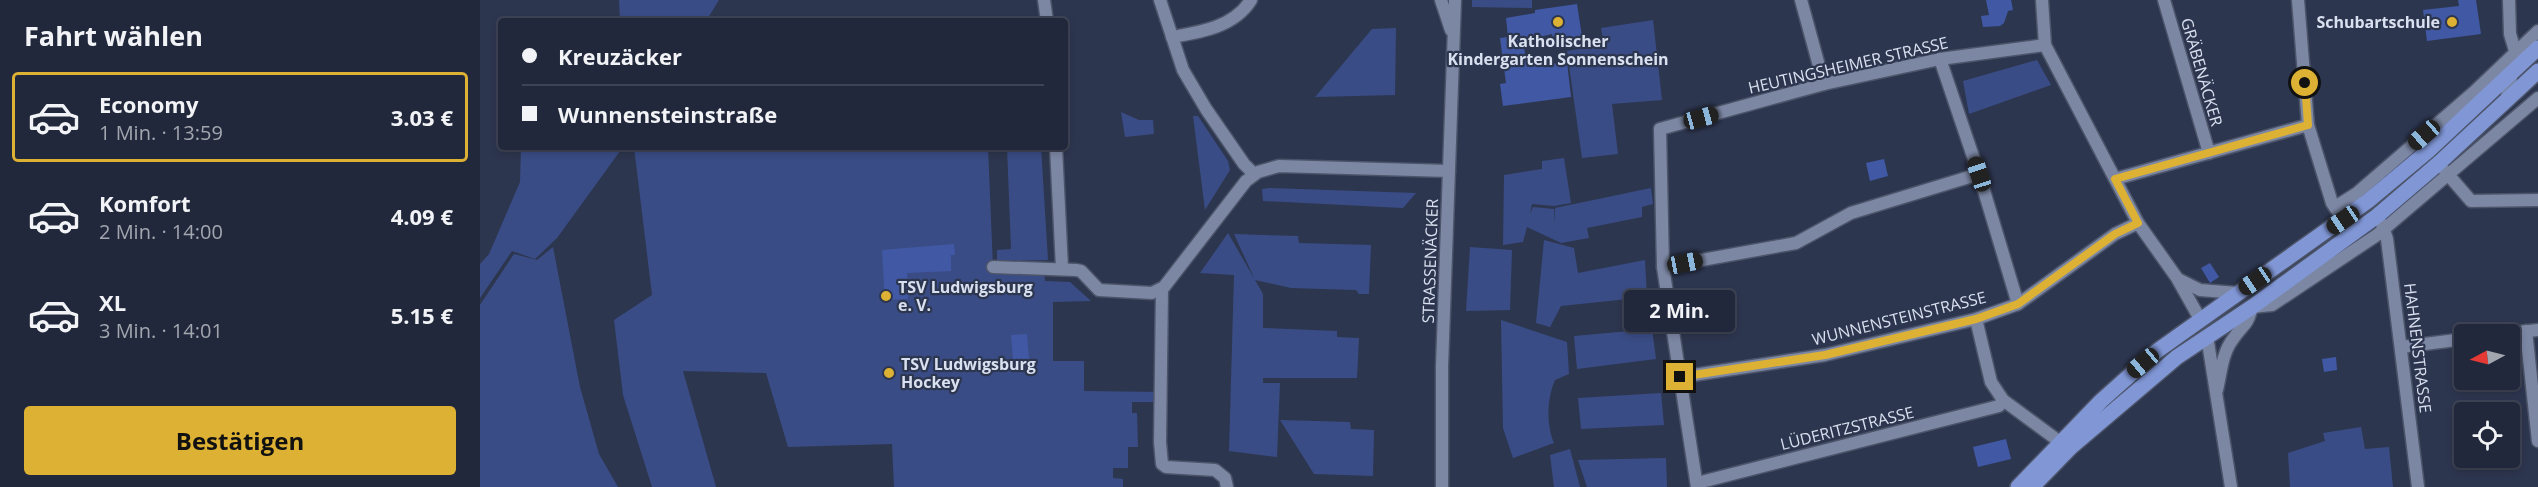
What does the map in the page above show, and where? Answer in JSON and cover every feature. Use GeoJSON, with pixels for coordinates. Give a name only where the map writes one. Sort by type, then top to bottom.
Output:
{"type":"FeatureCollection","features":[{"type":"Feature","properties":{"kind":"main road"},"geometry":{"type":"LineString","coordinates":[[2018,487],[2129,374],[2339,214],[2428,151],[2538,48]]}},
{"type":"Feature","properties":{"kind":"main road"},"geometry":{"type":"LineString","coordinates":[[2032,487],[2109,412],[2177,357],[2381,223],[2439,163],[2538,71]]}},
{"type":"Feature","properties":{"kind":"street"},"geometry":{"type":"LineString","coordinates":[[1044,0],[1047,18]]}},
{"type":"Feature","properties":{"kind":"street"},"geometry":{"type":"LineString","coordinates":[[1160,0],[1184,70],[1197,94],[1244,164],[1254,174]]}},
{"type":"Feature","properties":{"kind":"street"},"geometry":{"type":"LineString","coordinates":[[1172,37],[1207,30],[1231,21],[1239,16],[1251,0]]}},
{"type":"Feature","properties":{"kind":"street","name":"STRASSENÄCKER"},"geometry":{"type":"LineString","coordinates":[[1441,0],[1454,37]]}},
{"type":"Feature","properties":{"kind":"street","name":"STRASSENÄCKER"},"geometry":{"type":"LineString","coordinates":[[1442,487],[1442,366],[1450,199],[1455,0]]}},
{"type":"Feature","properties":{"kind":"street"},"geometry":{"type":"LineString","coordinates":[[1802,0],[1824,84]]}},
{"type":"Feature","properties":{"kind":"street"},"geometry":{"type":"LineString","coordinates":[[2042,0],[2045,45],[2138,223],[2177,278],[2200,319]]}},
{"type":"Feature","properties":{"kind":"street","name":"GRÄBENÄCKER"},"geometry":{"type":"LineString","coordinates":[[2164,0],[2209,153]]}},
{"type":"Feature","properties":{"kind":"street"},"geometry":{"type":"LineString","coordinates":[[2298,0],[2308,125],[2339,214]]}},
{"type":"Feature","properties":{"kind":"street"},"geometry":{"type":"LineString","coordinates":[[2506,101],[2516,54],[2510,33],[2509,0]]}},
{"type":"Feature","properties":{"kind":"street"},"geometry":{"type":"LineString","coordinates":[[2339,214],[2357,193],[2516,54],[2538,31]]}},
{"type":"Feature","properties":{"kind":"street","name":"HEUTINGSHEIMER STRASSE"},"geometry":{"type":"LineString","coordinates":[[1663,267],[1660,129],[1824,84],[1940,59],[2045,45]]}},
{"type":"Feature","properties":{"kind":"street"},"geometry":{"type":"LineString","coordinates":[[1940,59],[1979,174],[2018,304]]}},
{"type":"Feature","properties":{"kind":"street"},"geometry":{"type":"LineString","coordinates":[[2381,223],[2449,176],[2538,98]]}},
{"type":"Feature","properties":{"kind":"street","name":"GRÄBENÄCKER"},"geometry":{"type":"LineString","coordinates":[[2115,179],[2308,125]]}},
{"type":"Feature","properties":{"kind":"street"},"geometry":{"type":"LineString","coordinates":[[1056,150],[1062,268]]}},
{"type":"Feature","properties":{"kind":"street"},"geometry":{"type":"LineString","coordinates":[[2439,163],[2471,201],[2538,200]]}},
{"type":"Feature","properties":{"kind":"street"},"geometry":{"type":"LineString","coordinates":[[993,267],[1062,268],[1081,271],[1099,290],[1152,293],[1162,289],[1240,189],[1254,174],[1266,168],[1279,166],[1449,171]]}},
{"type":"Feature","properties":{"kind":"street"},"geometry":{"type":"LineString","coordinates":[[1697,485],[1663,267],[1796,243],[1851,213],[1979,174]]}},
{"type":"Feature","properties":{"kind":"street","name":"WUNNENSTEINSTRASSE"},"geometry":{"type":"LineString","coordinates":[[1680,377],[1825,355],[1976,319],[2018,304],[2115,234],[2138,223]]}},
{"type":"Feature","properties":{"kind":"street","name":"HAHNENSTRASSE"},"geometry":{"type":"LineString","coordinates":[[2381,223],[2401,347],[2418,487]]}},
{"type":"Feature","properties":{"kind":"street"},"geometry":{"type":"LineString","coordinates":[[2177,278],[2200,290],[2237,293]]}},
{"type":"Feature","properties":{"kind":"street"},"geometry":{"type":"LineString","coordinates":[[1162,289],[1160,442],[1162,464],[1173,468],[1215,470],[1225,478],[1227,487]]}},
{"type":"Feature","properties":{"kind":"street"},"geometry":{"type":"LineString","coordinates":[[2217,390],[2227,350],[2233,338],[2249,321],[2252,307]]}},
{"type":"Feature","properties":{"kind":"street"},"geometry":{"type":"LineString","coordinates":[[1976,319],[1991,382],[2003,400],[2060,442]]}},
{"type":"Feature","properties":{"kind":"street"},"geometry":{"type":"LineString","coordinates":[[2532,330],[2538,441]]}},
{"type":"Feature","properties":{"kind":"street"},"geometry":{"type":"LineString","coordinates":[[2207,336],[2231,487]]}},
{"type":"Feature","properties":{"kind":"street"},"geometry":{"type":"LineString","coordinates":[[2401,347],[2454,340]]}},
{"type":"Feature","properties":{"kind":"street","name":"LÜDERITZSTRASSE"},"geometry":{"type":"LineString","coordinates":[[1697,485],[1999,406],[2003,400]]}},
{"type":"Feature","properties":{"kind":"shaded area"},"geometry":{"type":"Polygon","coordinates":[[[619,0],[719,0],[708,18],[620,18],[619,0]]]}},
{"type":"Feature","properties":{"kind":"shaded area"},"geometry":{"type":"Polygon","coordinates":[[[1472,0],[1532,0],[1532,8],[1472,7],[1472,0]]]}},
{"type":"Feature","properties":{"kind":"shaded area"},"geometry":{"type":"Polygon","coordinates":[[[1653,20],[1662,100],[1612,104],[1618,154],[1582,158],[1567,51],[1604,45],[1601,28],[1653,20]]]}},
{"type":"Feature","properties":{"kind":"shaded area"},"geometry":{"type":"Polygon","coordinates":[[[1396,28],[1395,95],[1315,97],[1372,29],[1396,28]]]}},
{"type":"Feature","properties":{"kind":"shaded area"},"geometry":{"type":"Polygon","coordinates":[[[2037,60],[2051,85],[1969,114],[1963,81],[2037,60]]]}},
{"type":"Feature","properties":{"kind":"shaded area"},"geometry":{"type":"Polygon","coordinates":[[[1121,112],[1139,120],[1153,120],[1154,134],[1125,137],[1121,112]]]}},
{"type":"Feature","properties":{"kind":"shaded area"},"geometry":{"type":"Polygon","coordinates":[[[1193,116],[1198,116],[1228,161],[1230,170],[1205,210],[1193,116]]]}},
{"type":"Feature","properties":{"kind":"shaded area"},"geometry":{"type":"Polygon","coordinates":[[[521,150],[621,150],[557,238],[535,259],[512,251],[480,298],[480,264],[489,254],[520,182],[521,150]]]}},
{"type":"Feature","properties":{"kind":"shaded area"},"geometry":{"type":"Polygon","coordinates":[[[634,150],[988,150],[993,267],[1044,268],[1045,281],[1070,282],[1091,301],[1053,302],[1053,361],[1084,361],[1084,391],[1161,392],[1160,402],[1132,402],[1132,413],[1137,413],[1138,447],[1128,447],[1128,468],[1113,468],[1113,478],[1123,479],[1123,487],[894,487],[892,444],[788,447],[766,373],[683,371],[716,487],[652,487],[623,395],[614,320],[652,295],[634,150]]]}},
{"type":"Feature","properties":{"kind":"shaded area"},"geometry":{"type":"Polygon","coordinates":[[[1007,150],[1041,150],[1048,260],[997,261],[997,250],[1011,249],[1007,150]]]}},
{"type":"Feature","properties":{"kind":"shaded area"},"geometry":{"type":"Polygon","coordinates":[[[1564,158],[1571,203],[1554,206],[1532,204],[1530,214],[1533,207],[1554,209],[1555,223],[1555,208],[1651,188],[1653,204],[1642,207],[1642,217],[1587,228],[1589,238],[1561,243],[1527,227],[1523,242],[1503,245],[1504,175],[1542,169],[1542,161],[1564,158]]]}},
{"type":"Feature","properties":{"kind":"shaded area"},"geometry":{"type":"Polygon","coordinates":[[[1262,189],[1416,193],[1403,208],[1263,201],[1262,189]]]}},
{"type":"Feature","properties":{"kind":"shaded area"},"geometry":{"type":"Polygon","coordinates":[[[1228,233],[1263,294],[1263,328],[1337,331],[1337,337],[1359,338],[1357,378],[1263,378],[1263,383],[1280,383],[1277,457],[1229,451],[1234,275],[1200,273],[1228,233]]]}},
{"type":"Feature","properties":{"kind":"shaded area"},"geometry":{"type":"Polygon","coordinates":[[[1234,234],[1298,236],[1299,243],[1371,245],[1369,294],[1359,294],[1356,290],[1291,288],[1255,280],[1234,234]]]}},
{"type":"Feature","properties":{"kind":"shaded area"},"geometry":{"type":"Polygon","coordinates":[[[1544,240],[1574,248],[1578,273],[1645,260],[1647,297],[1561,306],[1550,327],[1536,323],[1544,240]]]}},
{"type":"Feature","properties":{"kind":"shaded area"},"geometry":{"type":"Polygon","coordinates":[[[553,247],[580,387],[599,454],[618,487],[480,487],[480,305],[514,254],[537,260],[553,247]]]}},
{"type":"Feature","properties":{"kind":"shaded area"},"geometry":{"type":"Polygon","coordinates":[[[1470,247],[1512,250],[1510,310],[1466,311],[1470,247]]]}},
{"type":"Feature","properties":{"kind":"shaded area"},"geometry":{"type":"Polygon","coordinates":[[[1501,320],[1567,342],[1569,374],[1555,380],[1549,403],[1551,436],[1554,443],[1513,458],[1503,428],[1501,320]]]}},
{"type":"Feature","properties":{"kind":"shaded area"},"geometry":{"type":"Polygon","coordinates":[[[1652,329],[1656,359],[1577,369],[1574,336],[1652,329]]]}},
{"type":"Feature","properties":{"kind":"shaded area"},"geometry":{"type":"Polygon","coordinates":[[[1661,393],[1664,425],[1581,429],[1578,398],[1661,393]]]}},
{"type":"Feature","properties":{"kind":"shaded area"},"geometry":{"type":"Polygon","coordinates":[[[1280,420],[1350,422],[1351,429],[1374,430],[1373,476],[1314,474],[1280,420]]]}},
{"type":"Feature","properties":{"kind":"shaded area"},"geometry":{"type":"Polygon","coordinates":[[[2361,427],[2365,449],[2389,447],[2393,487],[2290,487],[2288,453],[2325,441],[2323,433],[2361,427]]]}},
{"type":"Feature","properties":{"kind":"shaded area"},"geometry":{"type":"Polygon","coordinates":[[[1570,449],[1580,487],[1554,487],[1550,455],[1570,449]]]}},
{"type":"Feature","properties":{"kind":"shaded area"},"geometry":{"type":"Polygon","coordinates":[[[1666,458],[1667,487],[1587,487],[1578,460],[1666,458]]]}},
{"type":"Feature","properties":{"kind":"building"},"geometry":{"type":"Polygon","coordinates":[[[1986,0],[2011,0],[2013,10],[2008,11],[2004,23],[2000,26],[1983,27],[1981,16],[1989,15],[1986,0]]]}},
{"type":"Feature","properties":{"kind":"building","name":"Schubartschule"},"geometry":{"type":"Polygon","coordinates":[[[2458,0],[2476,0],[2481,34],[2427,41],[2423,10],[2459,6],[2458,0]]]}},
{"type":"Feature","properties":{"kind":"building"},"geometry":{"type":"Polygon","coordinates":[[[1577,4],[1583,43],[1554,45],[1552,34],[1523,41],[1527,67],[1567,62],[1571,97],[1503,106],[1500,84],[1506,83],[1500,38],[1508,37],[1506,18],[1535,13],[1535,10],[1577,4]]]}},
{"type":"Feature","properties":{"kind":"building"},"geometry":{"type":"Polygon","coordinates":[[[1884,159],[1888,176],[1870,181],[1866,163],[1884,159]]]}},
{"type":"Feature","properties":{"kind":"building"},"geometry":{"type":"Polygon","coordinates":[[[954,244],[955,255],[951,255],[951,271],[907,273],[908,299],[885,300],[882,250],[954,244]]]}},
{"type":"Feature","properties":{"kind":"building"},"geometry":{"type":"Polygon","coordinates":[[[2210,263],[2219,277],[2210,283],[2201,268],[2210,263]]]}},
{"type":"Feature","properties":{"kind":"building"},"geometry":{"type":"Polygon","coordinates":[[[1027,334],[1029,361],[1022,362],[1023,370],[1014,371],[1011,335],[1027,334]]]}},
{"type":"Feature","properties":{"kind":"building"},"geometry":{"type":"Polygon","coordinates":[[[2336,357],[2337,370],[2324,372],[2322,359],[2336,357]]]}},
{"type":"Feature","properties":{"kind":"building"},"geometry":{"type":"Polygon","coordinates":[[[2006,439],[2011,459],[1978,467],[1973,447],[2006,439]]]}},
{"type":"Feature","properties":{"kind":"place","name":"Katholischer Kindergarten Sonnenschein"},"geometry":{"type":"Point","coordinates":[1558,22]}},
{"type":"Feature","properties":{"kind":"place","name":"Schubartschule"},"geometry":{"type":"Point","coordinates":[2452,22]}},
{"type":"Feature","properties":{"kind":"place","name":"TSV Ludwigsburg e. V."},"geometry":{"type":"Point","coordinates":[886,296]}},
{"type":"Feature","properties":{"kind":"place","name":"TSV Ludwigsburg Hockey"},"geometry":{"type":"Point","coordinates":[889,373]}},
{"type":"Feature","properties":{"kind":"route"},"geometry":{"type":"LineString","coordinates":[[1680,377],[1825,355],[1976,319],[2018,304],[2115,234],[2138,223],[2115,179],[2308,125],[2305,83]]}}]}
